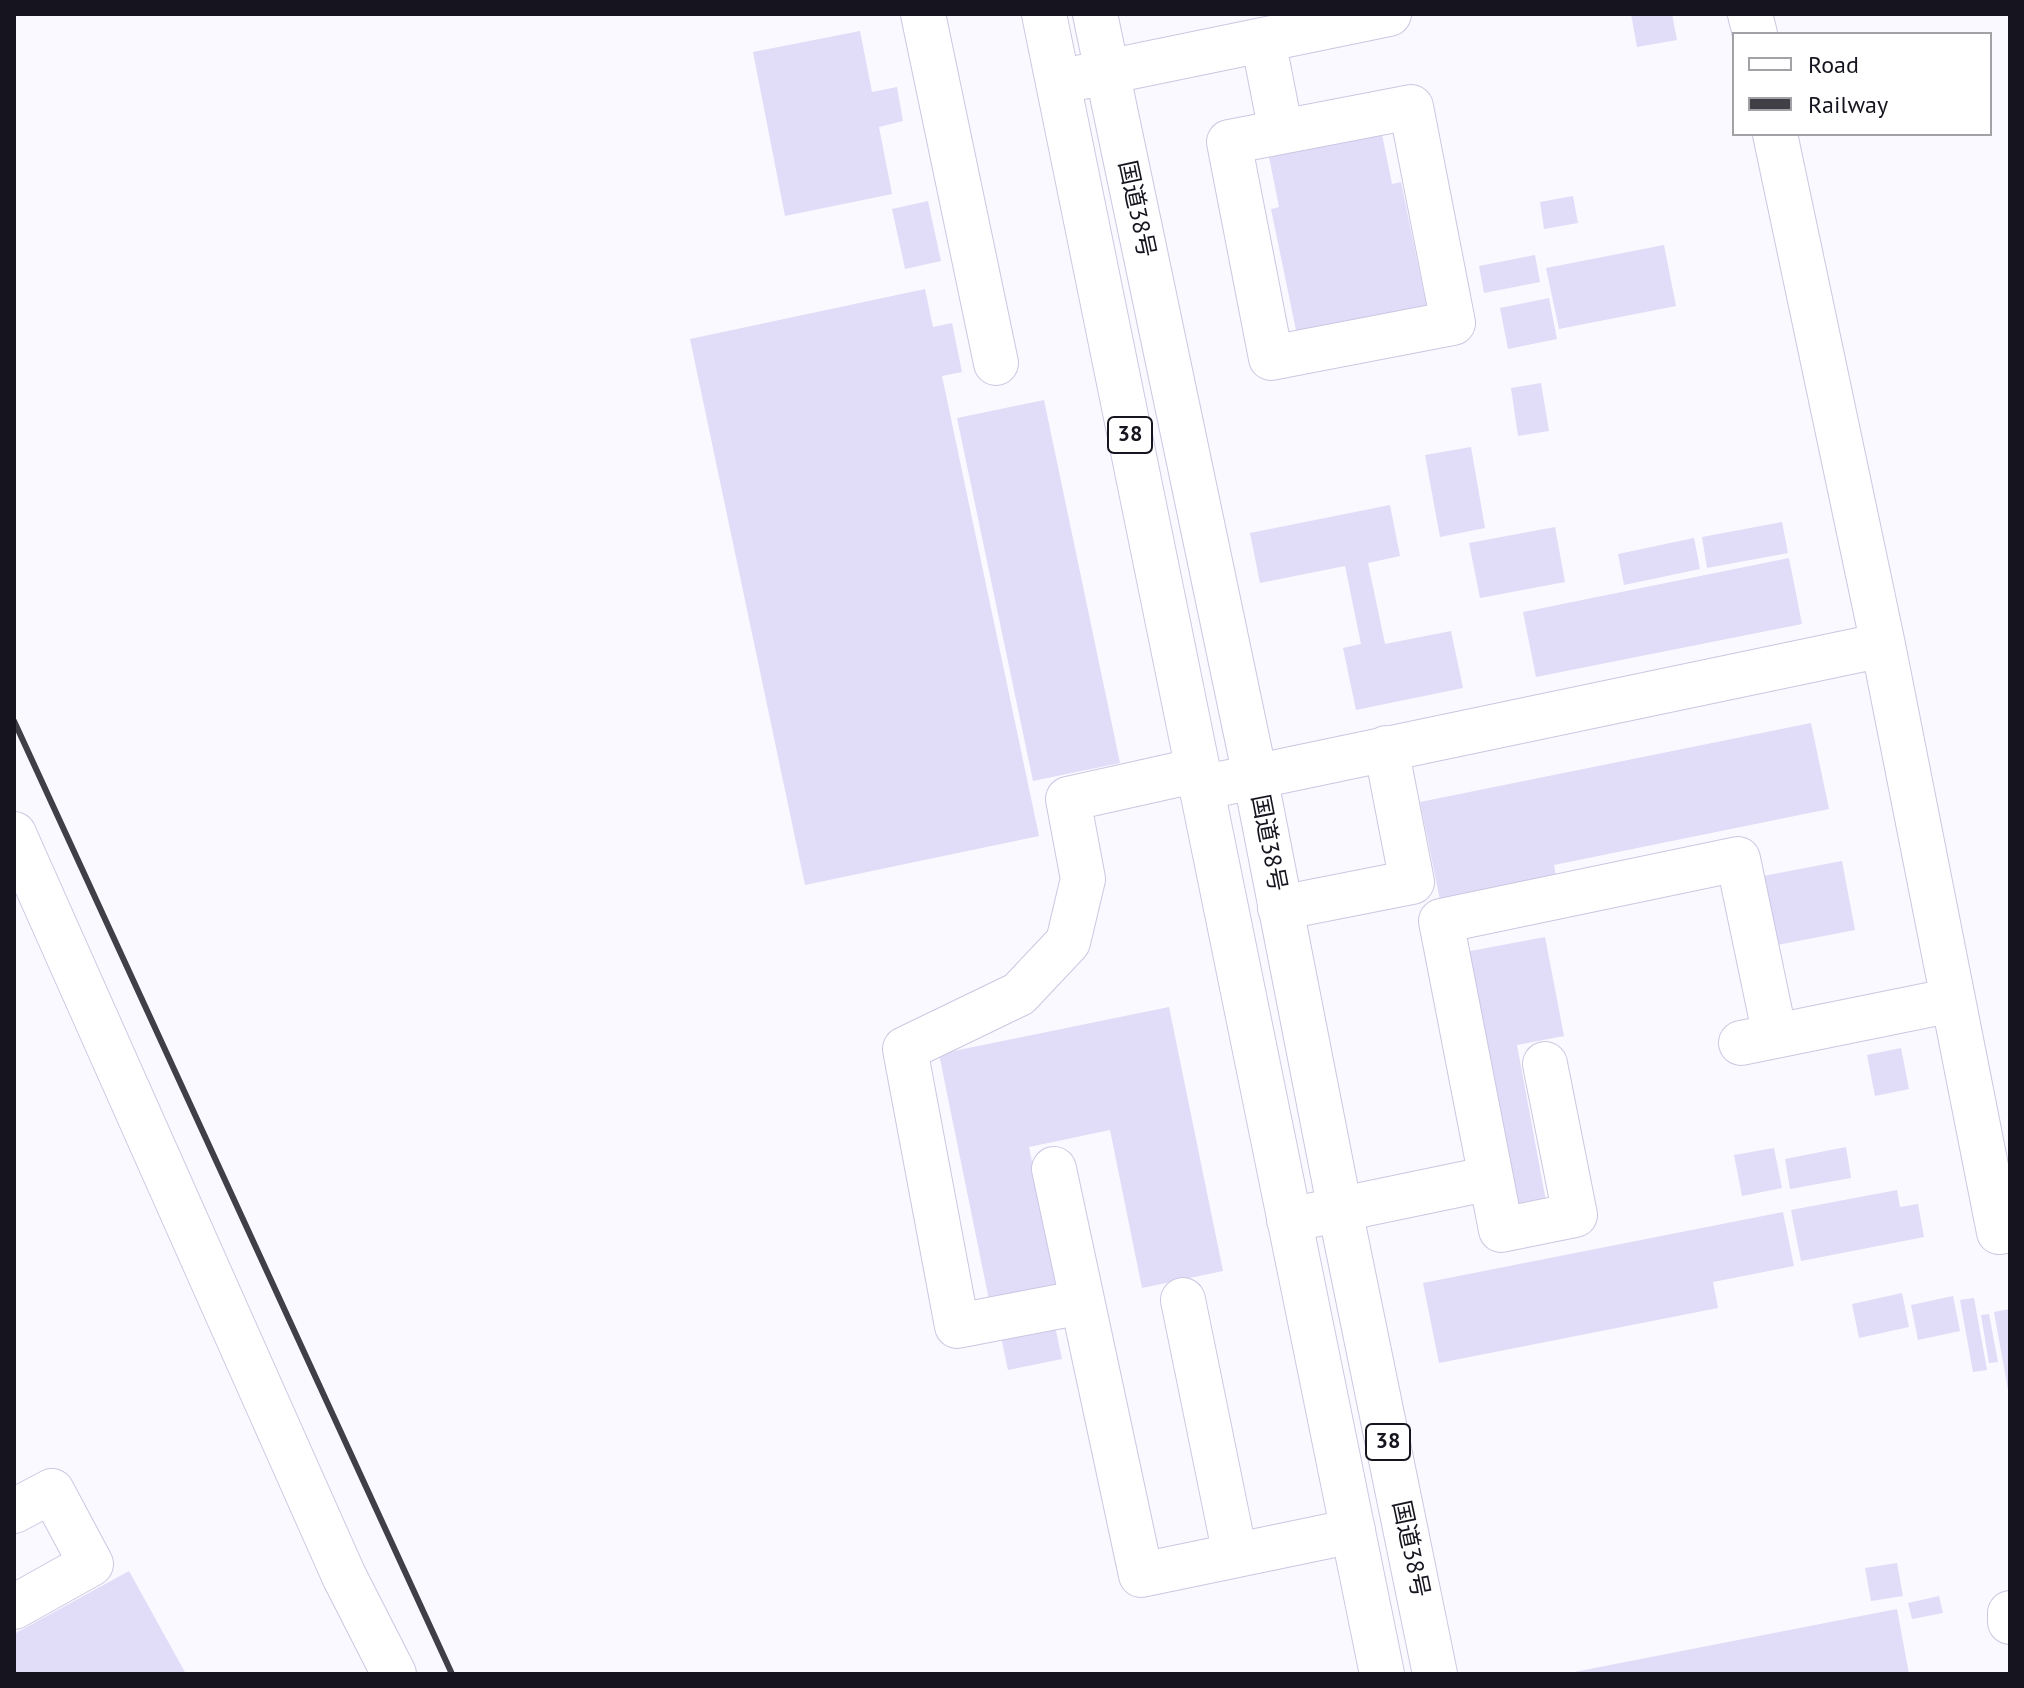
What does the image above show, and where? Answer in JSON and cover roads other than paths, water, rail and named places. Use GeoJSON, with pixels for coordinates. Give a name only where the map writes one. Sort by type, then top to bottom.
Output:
{"type":"FeatureCollection","features":[{"type":"Feature","properties":{"kind":"main road"},"geometry":{"type":"LineString","coordinates":[[923,14],[996,363]]}},
{"type":"Feature","properties":{"kind":"main road","name":"38"},"geometry":{"type":"LineString","coordinates":[[1044,14],[1382,1674]]}},
{"type":"Feature","properties":{"kind":"main road","name":"国道38号"},"geometry":{"type":"LineString","coordinates":[[1095,14],[1255,776],[1435,1674]]}},
{"type":"Feature","properties":{"kind":"main road"},"geometry":{"type":"LineString","coordinates":[[1058,82],[1107,72],[1206,33],[1263,40],[1389,14]]}},
{"type":"Feature","properties":{"kind":"main road"},"geometry":{"type":"LineString","coordinates":[[1263,40],[1281,132]]}},
{"type":"Feature","properties":{"kind":"main road"},"geometry":{"type":"LineString","coordinates":[[1411,107],[1453,323],[1271,358],[1229,142],[1281,132],[1411,107]]}},
{"type":"Feature","properties":{"kind":"main road"},"geometry":{"type":"LineString","coordinates":[[1775,136],[1883,645],[1999,1232],[2010,1230]]}},
{"type":"Feature","properties":{"kind":"main road"},"geometry":{"type":"LineString","coordinates":[[1082,1302],[957,1326],[905,1049],[1019,994],[1068,942],[1083,879],[1068,799],[1199,779],[1255,776],[1883,645]]}},
{"type":"Feature","properties":{"kind":"main road"},"geometry":{"type":"LineString","coordinates":[[1386,748],[1412,882],[1441,921],[1501,1230],[1575,1215],[1545,1064]]}},
{"type":"Feature","properties":{"kind":"main road"},"geometry":{"type":"LineString","coordinates":[[14,834],[338,1562],[394,1674]]}},
{"type":"Feature","properties":{"kind":"main road"},"geometry":{"type":"LineString","coordinates":[[1441,921],[1738,859],[1758,1040],[1953,1000]]}},
{"type":"Feature","properties":{"kind":"main road"},"geometry":{"type":"LineString","coordinates":[[1280,908],[1412,882]]}},
{"type":"Feature","properties":{"kind":"main road"},"geometry":{"type":"LineString","coordinates":[[1054,1169],[1141,1575],[1353,1531]]}},
{"type":"Feature","properties":{"kind":"main road"},"geometry":{"type":"LineString","coordinates":[[1289,1220],[1491,1178]]}},
{"type":"Feature","properties":{"kind":"main road"},"geometry":{"type":"LineString","coordinates":[[1183,1300],[1235,1555]]}},
{"type":"Feature","properties":{"kind":"main road"},"geometry":{"type":"LineString","coordinates":[[14,1511],[52,1491],[91,1564],[14,1607]]}},
{"type":"Feature","properties":{"kind":"main road"},"geometry":{"type":"LineString","coordinates":[[2010,1613],[2010,1622]]}},
{"type":"Feature","properties":{"kind":"railway"},"geometry":{"type":"LineString","coordinates":[[14,721],[452,1674]]}}]}
